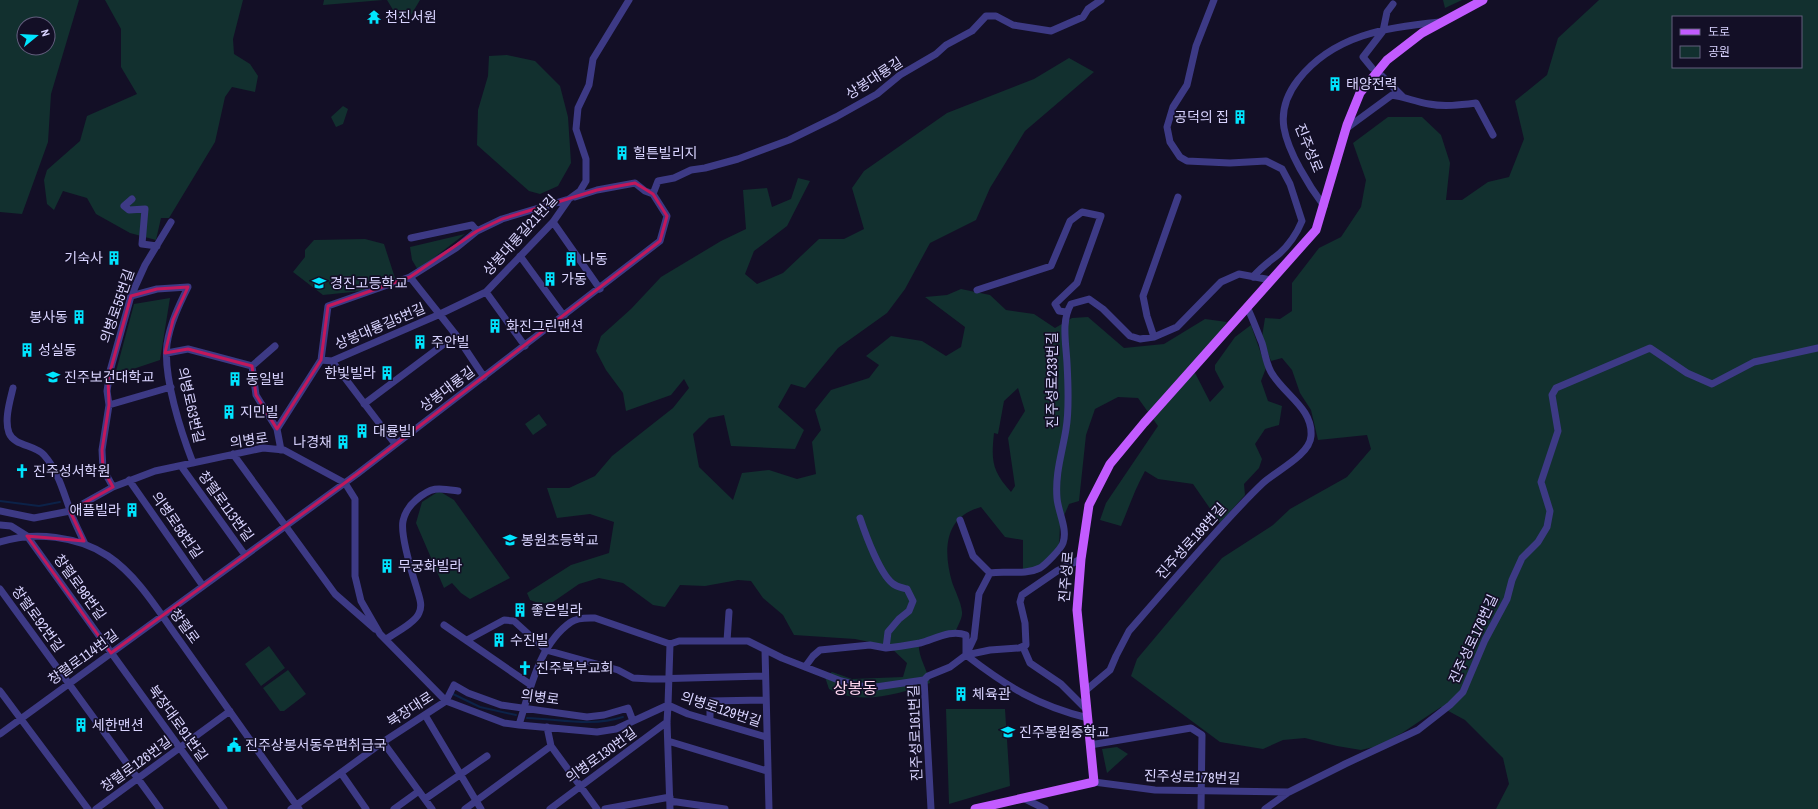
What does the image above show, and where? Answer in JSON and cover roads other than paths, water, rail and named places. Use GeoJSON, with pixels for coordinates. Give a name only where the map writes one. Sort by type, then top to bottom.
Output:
{"type":"FeatureCollection","features":[{"type":"Feature","properties":{"kind":"main road","name":"진주성로"},"geometry":{"type":"LineString","coordinates":[[1094,782],[1077,610],[1081,560],[1089,505],[1110,464],[1144,423],[1316,230],[1347,128],[1360,93],[1387,60],[1422,33],[1483,0]]}},
{"type":"Feature","properties":{"kind":"main road"},"geometry":{"type":"LineString","coordinates":[[975,809],[1094,782]]}},
{"type":"Feature","properties":{"kind":"street","name":"상봉대룡길21번길"},"geometry":{"type":"LineString","coordinates":[[525,346],[486,292],[553,222],[569,199],[580,191],[586,181],[586,159],[576,130],[578,108],[589,85],[592,59],[629,0]]}},
{"type":"Feature","properties":{"kind":"street","name":"상봉대룡길"},"geometry":{"type":"LineString","coordinates":[[653,194],[658,181],[674,178],[690,170],[738,160],[789,140],[836,117],[877,94],[900,74],[936,54],[946,45],[972,31],[986,16],[996,16],[1013,25],[1051,31],[1083,17],[1088,9],[1101,0]]}},
{"type":"Feature","properties":{"kind":"street"},"geometry":{"type":"LineString","coordinates":[[1214,0],[1196,46],[1188,86],[1173,107],[1167,127],[1170,142],[1180,157],[1187,161],[1230,163],[1266,161],[1282,169],[1290,184],[1302,221],[1296,234],[1280,253],[1263,265],[1253,277]]}},
{"type":"Feature","properties":{"kind":"street"},"geometry":{"type":"LineString","coordinates":[[1372,68],[1363,57],[1383,31],[1387,12],[1393,4]]}},
{"type":"Feature","properties":{"kind":"street","name":"진주성로"},"geometry":{"type":"LineString","coordinates":[[1324,206],[1310,187],[1290,146],[1284,128],[1284,108],[1289,91],[1320,57],[1336,47],[1361,36],[1419,24],[1440,22]]}},
{"type":"Feature","properties":{"kind":"street"},"geometry":{"type":"LineString","coordinates":[[1382,76],[1403,97]]}},
{"type":"Feature","properties":{"kind":"street"},"geometry":{"type":"LineString","coordinates":[[1347,128],[1392,95],[1428,104],[1452,106],[1476,103],[1493,135]]}},
{"type":"Feature","properties":{"kind":"street","name":"상봉대룡길"},"geometry":{"type":"LineString","coordinates":[[245,555],[345,483],[600,289],[660,241],[667,216],[653,194],[635,184],[598,190],[502,218],[477,231],[456,248],[410,277]]}},
{"type":"Feature","properties":{"kind":"street"},"geometry":{"type":"LineString","coordinates":[[1154,337],[1147,316],[1144,296],[1178,196]]}},
{"type":"Feature","properties":{"kind":"street"},"geometry":{"type":"LineString","coordinates":[[132,199],[124,206],[129,210],[145,209],[142,244],[157,246]]}},
{"type":"Feature","properties":{"kind":"street","name":"진주성로233번길"},"geometry":{"type":"LineString","coordinates":[[977,290],[1051,266],[1070,221],[1082,212],[1101,216],[1077,283],[1055,304],[1059,311],[1066,312]]}},
{"type":"Feature","properties":{"kind":"street","name":"의병로55번길"},"geometry":{"type":"LineString","coordinates":[[113,487],[103,469],[102,450],[109,405],[107,391],[110,371],[131,296],[145,266],[171,222]]}},
{"type":"Feature","properties":{"kind":"street"},"geometry":{"type":"LineString","coordinates":[[553,222],[600,289]]}},
{"type":"Feature","properties":{"kind":"street"},"geometry":{"type":"LineString","coordinates":[[411,238],[472,225],[477,231]]}},
{"type":"Feature","properties":{"kind":"street"},"geometry":{"type":"LineString","coordinates":[[520,256],[564,316]]}},
{"type":"Feature","properties":{"kind":"street","name":"진주성로233번길"},"geometry":{"type":"LineString","coordinates":[[990,573],[1000,571],[1025,573],[1041,567],[1063,544],[1064,530],[1057,499],[1058,461],[1067,428],[1067,365],[1064,320],[1066,312],[1071,304],[1089,299],[1103,310],[1130,336],[1140,339],[1154,337],[1177,327],[1221,282],[1239,274],[1271,280]]}},
{"type":"Feature","properties":{"kind":"street"},"geometry":{"type":"LineString","coordinates":[[410,277],[438,315],[456,335],[484,377]]}},
{"type":"Feature","properties":{"kind":"street","name":"상봉대룡길5번길"},"geometry":{"type":"LineString","coordinates":[[410,277],[328,306],[321,360],[332,361],[438,315],[486,292]]}},
{"type":"Feature","properties":{"kind":"street","name":"의병로63번길"},"geometry":{"type":"LineString","coordinates":[[131,296],[157,289],[188,287],[173,320],[167,345],[167,353],[171,386],[181,429],[193,463]]}},
{"type":"Feature","properties":{"kind":"street","name":"진주성로188번길"},"geometry":{"type":"LineString","coordinates":[[1085,691],[1110,670],[1129,631],[1248,496],[1272,474],[1281,471],[1308,448],[1312,438],[1308,414],[1288,394],[1272,374],[1267,364],[1254,321],[1247,307]]}},
{"type":"Feature","properties":{"kind":"street"},"geometry":{"type":"LineString","coordinates":[[364,404],[456,335]]}},
{"type":"Feature","properties":{"kind":"street"},"geometry":{"type":"LineString","coordinates":[[275,346],[252,366],[256,395],[277,429],[281,450]]}},
{"type":"Feature","properties":{"kind":"street","name":"진주성로178번길"},"geometry":{"type":"LineString","coordinates":[[1267,809],[1289,792],[1418,730],[1450,705],[1463,692],[1485,640],[1507,599],[1512,580],[1522,558],[1538,542],[1547,527],[1550,511],[1541,482],[1558,431],[1552,395],[1556,388],[1650,348],[1687,373],[1712,384],[1754,362],[1818,348]]}},
{"type":"Feature","properties":{"kind":"street","name":"의병로63번길"},"geometry":{"type":"LineString","coordinates":[[167,353],[188,349],[252,366]]}},
{"type":"Feature","properties":{"kind":"street"},"geometry":{"type":"LineString","coordinates":[[277,429],[321,360]]}},
{"type":"Feature","properties":{"kind":"street","name":"상봉대룡길5번길"},"geometry":{"type":"LineString","coordinates":[[332,361],[395,444]]}},
{"type":"Feature","properties":{"kind":"street"},"geometry":{"type":"LineString","coordinates":[[109,405],[171,386]]}},
{"type":"Feature","properties":{"kind":"street"},"geometry":{"type":"LineString","coordinates":[[13,388],[8,412],[8,431],[11,438],[43,453],[55,470],[70,511],[85,544]]}},
{"type":"Feature","properties":{"kind":"street","name":"의병로"},"geometry":{"type":"LineString","coordinates":[[0,511],[34,518],[70,511],[113,487],[155,471],[263,448],[281,450],[345,483],[355,499],[355,576],[361,601],[383,637]]}},
{"type":"Feature","properties":{"kind":"street","name":"의병로"},"geometry":{"type":"LineString","coordinates":[[234,454],[335,594],[383,637],[446,701],[504,722],[519,725],[597,732],[616,729],[668,706]]}},
{"type":"Feature","properties":{"kind":"street","name":"창렬로113번길"},"geometry":{"type":"LineString","coordinates":[[162,616],[245,555],[181,466]]}},
{"type":"Feature","properties":{"kind":"street","name":"의병로58번길"},"geometry":{"type":"LineString","coordinates":[[129,480],[203,586]]}},
{"type":"Feature","properties":{"kind":"street"},"geometry":{"type":"LineString","coordinates":[[383,637],[415,620],[422,605],[407,554],[403,521],[411,504],[423,494],[435,488],[458,491]]}},
{"type":"Feature","properties":{"kind":"street"},"geometry":{"type":"LineString","coordinates":[[860,518],[875,556],[886,578],[894,585],[907,589],[913,601],[909,611],[899,618],[888,632],[886,648]]}},
{"type":"Feature","properties":{"kind":"street"},"geometry":{"type":"LineString","coordinates":[[960,520],[973,556],[990,573],[980,594],[974,638],[966,655]]}},
{"type":"Feature","properties":{"kind":"street"},"geometry":{"type":"LineString","coordinates":[[0,524],[10,526],[27,536]]}},
{"type":"Feature","properties":{"kind":"street","name":"창렬로"},"geometry":{"type":"LineString","coordinates":[[0,542],[12,538],[27,536],[72,540],[85,544],[108,556],[123,568],[162,616],[296,808]]}},
{"type":"Feature","properties":{"kind":"street","name":"창렬로98번길"},"geometry":{"type":"LineString","coordinates":[[27,536],[111,653]]}},
{"type":"Feature","properties":{"kind":"street"},"geometry":{"type":"LineString","coordinates":[[966,655],[990,650],[1019,648],[1026,645],[1025,623],[1020,602],[1022,594],[1057,570],[1081,560]]}},
{"type":"Feature","properties":{"kind":"street","name":"창렬로92번길"},"geometry":{"type":"LineString","coordinates":[[0,588],[68,684],[160,809]]}},
{"type":"Feature","properties":{"kind":"street"},"geometry":{"type":"LineString","coordinates":[[727,641],[729,612]]}},
{"type":"Feature","properties":{"kind":"street","name":"창렬로114번길"},"geometry":{"type":"LineString","coordinates":[[0,734],[162,616]]}},
{"type":"Feature","properties":{"kind":"street"},"geometry":{"type":"LineString","coordinates":[[519,725],[531,685],[546,650],[572,621],[584,618],[595,618],[670,644],[679,641],[748,641],[765,650],[840,681],[869,688],[924,680]]}},
{"type":"Feature","properties":{"kind":"street"},"geometry":{"type":"LineString","coordinates":[[467,640],[504,620],[514,621],[546,650],[618,670],[633,678],[765,676]]}},
{"type":"Feature","properties":{"kind":"street"},"geometry":{"type":"LineString","coordinates":[[444,625],[531,685]]}},
{"type":"Feature","properties":{"kind":"street"},"geometry":{"type":"LineString","coordinates":[[806,667],[813,656],[820,650],[870,645],[886,648],[903,647],[950,634],[961,633],[966,635],[966,655]]}},
{"type":"Feature","properties":{"kind":"street"},"geometry":{"type":"LineString","coordinates":[[670,644],[667,722],[670,809]]}},
{"type":"Feature","properties":{"kind":"street"},"geometry":{"type":"LineString","coordinates":[[1023,647],[1030,663],[1044,674],[1054,678],[1087,714]]}},
{"type":"Feature","properties":{"kind":"street"},"geometry":{"type":"LineString","coordinates":[[765,650],[765,700],[769,809]]}},
{"type":"Feature","properties":{"kind":"street","name":"북장대로91번길"},"geometry":{"type":"LineString","coordinates":[[111,653],[224,809]]}},
{"type":"Feature","properties":{"kind":"street"},"geometry":{"type":"LineString","coordinates":[[966,655],[997,679],[1027,696],[1061,712],[1087,714]]}},
{"type":"Feature","properties":{"kind":"street","name":"진주성로161번길"},"geometry":{"type":"LineString","coordinates":[[931,809],[924,680],[928,676],[950,667],[966,655]]}},
{"type":"Feature","properties":{"kind":"street","name":"의병로"},"geometry":{"type":"LineString","coordinates":[[446,701],[454,686],[486,700],[524,708],[587,717],[604,715],[628,708],[633,721]]}},
{"type":"Feature","properties":{"kind":"street"},"geometry":{"type":"LineString","coordinates":[[0,691],[88,809]]}},
{"type":"Feature","properties":{"kind":"street"},"geometry":{"type":"LineString","coordinates":[[710,720],[710,701],[765,700]]}},
{"type":"Feature","properties":{"kind":"street","name":"북장대로"},"geometry":{"type":"LineString","coordinates":[[296,808],[383,742],[446,701]]}},
{"type":"Feature","properties":{"kind":"street","name":"의병로129번길"},"geometry":{"type":"LineString","coordinates":[[668,706],[688,714],[766,737]]}},
{"type":"Feature","properties":{"kind":"street","name":"창렬로126번길"},"geometry":{"type":"LineString","coordinates":[[96,809],[230,712]]}},
{"type":"Feature","properties":{"kind":"street"},"geometry":{"type":"LineString","coordinates":[[425,715],[481,809]]}},
{"type":"Feature","properties":{"kind":"street","name":"의병로130번길"},"geometry":{"type":"LineString","coordinates":[[550,809],[667,722]]}},
{"type":"Feature","properties":{"kind":"street"},"geometry":{"type":"LineString","coordinates":[[547,727],[551,746],[597,809]]}},
{"type":"Feature","properties":{"kind":"street"},"geometry":{"type":"LineString","coordinates":[[1090,745],[1191,728],[1202,735],[1201,809]]}},
{"type":"Feature","properties":{"kind":"street"},"geometry":{"type":"LineString","coordinates":[[668,741],[767,771]]}},
{"type":"Feature","properties":{"kind":"street"},"geometry":{"type":"LineString","coordinates":[[383,742],[432,809]]}},
{"type":"Feature","properties":{"kind":"street"},"geometry":{"type":"LineString","coordinates":[[465,809],[551,746]]}},
{"type":"Feature","properties":{"kind":"street"},"geometry":{"type":"LineString","coordinates":[[425,799],[487,756]]}},
{"type":"Feature","properties":{"kind":"street"},"geometry":{"type":"LineString","coordinates":[[341,773],[366,809]]}},
{"type":"Feature","properties":{"kind":"street","name":"진주성로178번길"},"geometry":{"type":"LineString","coordinates":[[1094,782],[1155,790],[1201,792],[1289,792]]}},
{"type":"Feature","properties":{"kind":"street"},"geometry":{"type":"LineString","coordinates":[[394,809],[419,791]]}},
{"type":"Feature","properties":{"kind":"street"},"geometry":{"type":"LineString","coordinates":[[1022,798],[1046,809]]}},
{"type":"Feature","properties":{"kind":"street"},"geometry":{"type":"LineString","coordinates":[[605,809],[670,799],[725,809]]}},
{"type":"Feature","properties":{"kind":"waterway"},"geometry":{"type":"LineString","coordinates":[[0,501],[39,506],[60,502]]}},
{"type":"Feature","properties":{"kind":"waterway"},"geometry":{"type":"LineString","coordinates":[[453,694],[480,707],[516,715]]}},
{"type":"Feature","properties":{"kind":"waterway"},"geometry":{"type":"LineString","coordinates":[[527,718],[575,722],[599,722],[623,717]]}},
{"type":"Feature","properties":{"kind":"place","name":"천진서원"},"geometry":{"type":"Point","coordinates":[374,17]}},
{"type":"Feature","properties":{"kind":"place","name":"태양전력"},"geometry":{"type":"Point","coordinates":[1335,84]}},
{"type":"Feature","properties":{"kind":"place","name":"공덕의 집"},"geometry":{"type":"Point","coordinates":[1240,117]}},
{"type":"Feature","properties":{"kind":"place","name":"힐튼빌리지"},"geometry":{"type":"Point","coordinates":[622,153]}},
{"type":"Feature","properties":{"kind":"place","name":"기숙사"},"geometry":{"type":"Point","coordinates":[114,258]}},
{"type":"Feature","properties":{"kind":"place","name":"나동"},"geometry":{"type":"Point","coordinates":[571,259]}},
{"type":"Feature","properties":{"kind":"place","name":"가동"},"geometry":{"type":"Point","coordinates":[550,279]}},
{"type":"Feature","properties":{"kind":"place","name":"경진고등학교"},"geometry":{"type":"Point","coordinates":[319,283]}},
{"type":"Feature","properties":{"kind":"place","name":"봉사동"},"geometry":{"type":"Point","coordinates":[79,317]}},
{"type":"Feature","properties":{"kind":"place","name":"화진그린맨션"},"geometry":{"type":"Point","coordinates":[495,326]}},
{"type":"Feature","properties":{"kind":"place","name":"주안빌"},"geometry":{"type":"Point","coordinates":[420,342]}},
{"type":"Feature","properties":{"kind":"place","name":"성실동"},"geometry":{"type":"Point","coordinates":[27,350]}},
{"type":"Feature","properties":{"kind":"place","name":"한빛빌라"},"geometry":{"type":"Point","coordinates":[387,373]}},
{"type":"Feature","properties":{"kind":"place","name":"진주보건대학교"},"geometry":{"type":"Point","coordinates":[53,377]}},
{"type":"Feature","properties":{"kind":"place","name":"동일빌"},"geometry":{"type":"Point","coordinates":[235,379]}},
{"type":"Feature","properties":{"kind":"place","name":"지민빌"},"geometry":{"type":"Point","coordinates":[229,412]}},
{"type":"Feature","properties":{"kind":"place","name":"대룡빌I"},"geometry":{"type":"Point","coordinates":[362,431]}},
{"type":"Feature","properties":{"kind":"place","name":"나경채"},"geometry":{"type":"Point","coordinates":[343,442]}},
{"type":"Feature","properties":{"kind":"place","name":"진주성서학원"},"geometry":{"type":"Point","coordinates":[22,471]}},
{"type":"Feature","properties":{"kind":"place","name":"애플빌라"},"geometry":{"type":"Point","coordinates":[132,510]}},
{"type":"Feature","properties":{"kind":"place","name":"봉원초등학교"},"geometry":{"type":"Point","coordinates":[510,540]}},
{"type":"Feature","properties":{"kind":"place","name":"무궁화빌라"},"geometry":{"type":"Point","coordinates":[387,566]}},
{"type":"Feature","properties":{"kind":"place","name":"좋은빌라"},"geometry":{"type":"Point","coordinates":[520,610]}},
{"type":"Feature","properties":{"kind":"place","name":"수진빌"},"geometry":{"type":"Point","coordinates":[499,640]}},
{"type":"Feature","properties":{"kind":"place","name":"진주북부교회"},"geometry":{"type":"Point","coordinates":[525,668]}},
{"type":"Feature","properties":{"kind":"place","name":"체육관"},"geometry":{"type":"Point","coordinates":[961,694]}},
{"type":"Feature","properties":{"kind":"place","name":"세한맨션"},"geometry":{"type":"Point","coordinates":[81,725]}},
{"type":"Feature","properties":{"kind":"place","name":"진주봉원중학교"},"geometry":{"type":"Point","coordinates":[1008,732]}},
{"type":"Feature","properties":{"kind":"place","name":"진주상봉서동우편취급국"},"geometry":{"type":"Point","coordinates":[234,745]}},
{"type":"Feature","properties":{"kind":"district","name":"상봉동"},"geometry":{"type":"Point","coordinates":[855,688]}}]}
